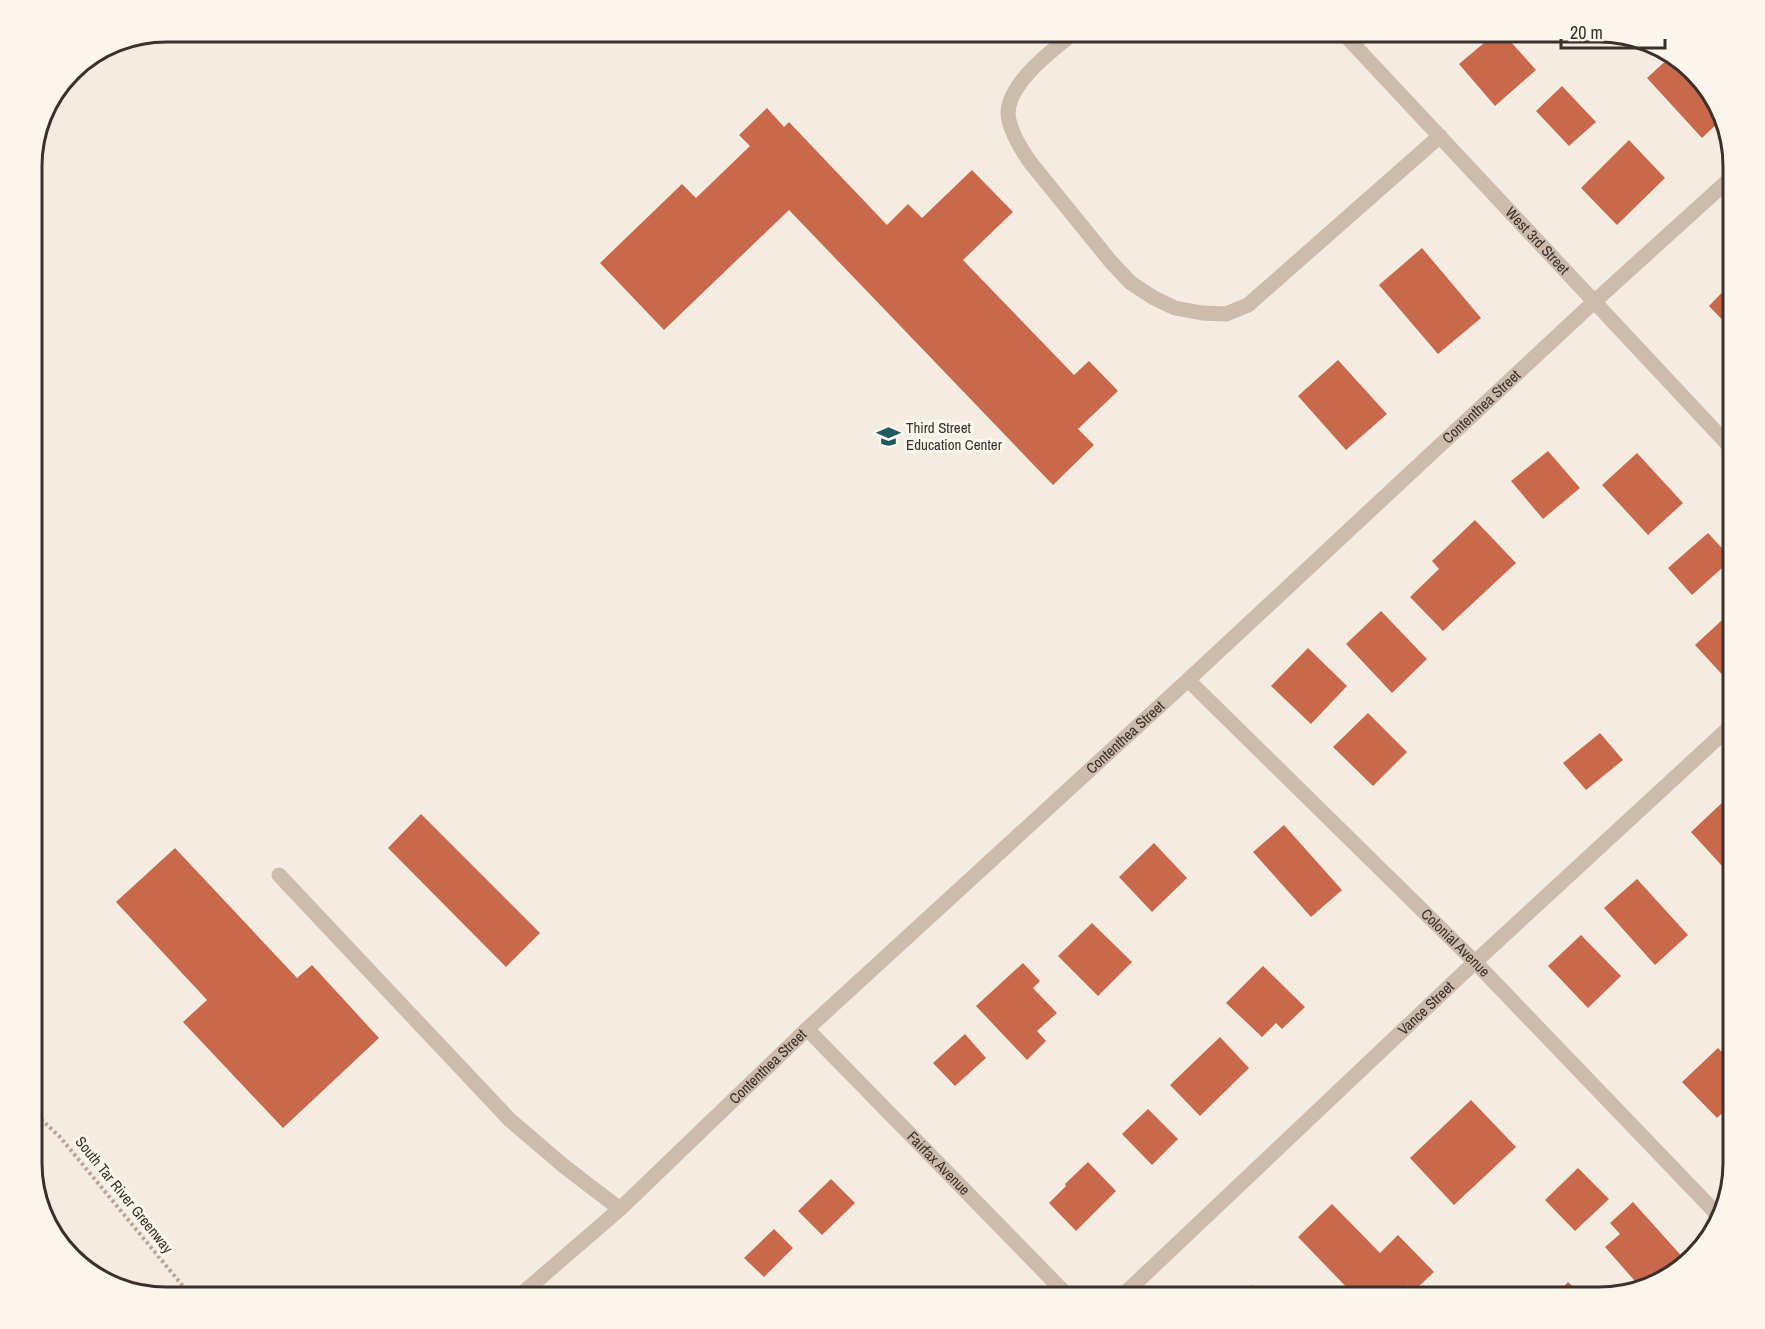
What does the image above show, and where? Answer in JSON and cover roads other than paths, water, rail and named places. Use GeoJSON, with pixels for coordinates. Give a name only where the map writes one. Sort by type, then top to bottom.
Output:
{"type":"FeatureCollection","features":[{"type":"Feature","properties":{"kind":"street"},"geometry":{"type":"LineString","coordinates":[[1063,42],[1031,69],[1015,90],[1008,112],[1018,145],[1111,262],[1131,283],[1175,308],[1202,313],[1226,314],[1248,305],[1440,136]]}},
{"type":"Feature","properties":{"kind":"street","name":"West 3rd Street"},"geometry":{"type":"LineString","coordinates":[[1351,42],[1723,438]]}},
{"type":"Feature","properties":{"kind":"street","name":"Contenthea Street"},"geometry":{"type":"LineString","coordinates":[[531,1287],[621,1209],[807,1029],[1188,680],[1595,301],[1723,186]]}},
{"type":"Feature","properties":{"kind":"street","name":"Colonial Avenue"},"geometry":{"type":"LineString","coordinates":[[1188,680],[1475,962],[1713,1210]]}},
{"type":"Feature","properties":{"kind":"street","name":"Vance Street"},"geometry":{"type":"LineString","coordinates":[[1133,1287],[1475,962],[1723,734]]}},
{"type":"Feature","properties":{"kind":"street"},"geometry":{"type":"LineString","coordinates":[[279,875],[510,1119],[565,1167],[621,1209]]}},
{"type":"Feature","properties":{"kind":"street","name":"Fairfax Avenue"},"geometry":{"type":"LineString","coordinates":[[807,1029],[1059,1287]]}},
{"type":"Feature","properties":{"kind":"place","name":"Third Street Education Center"},"geometry":{"type":"Point","coordinates":[888,437]}}]}
